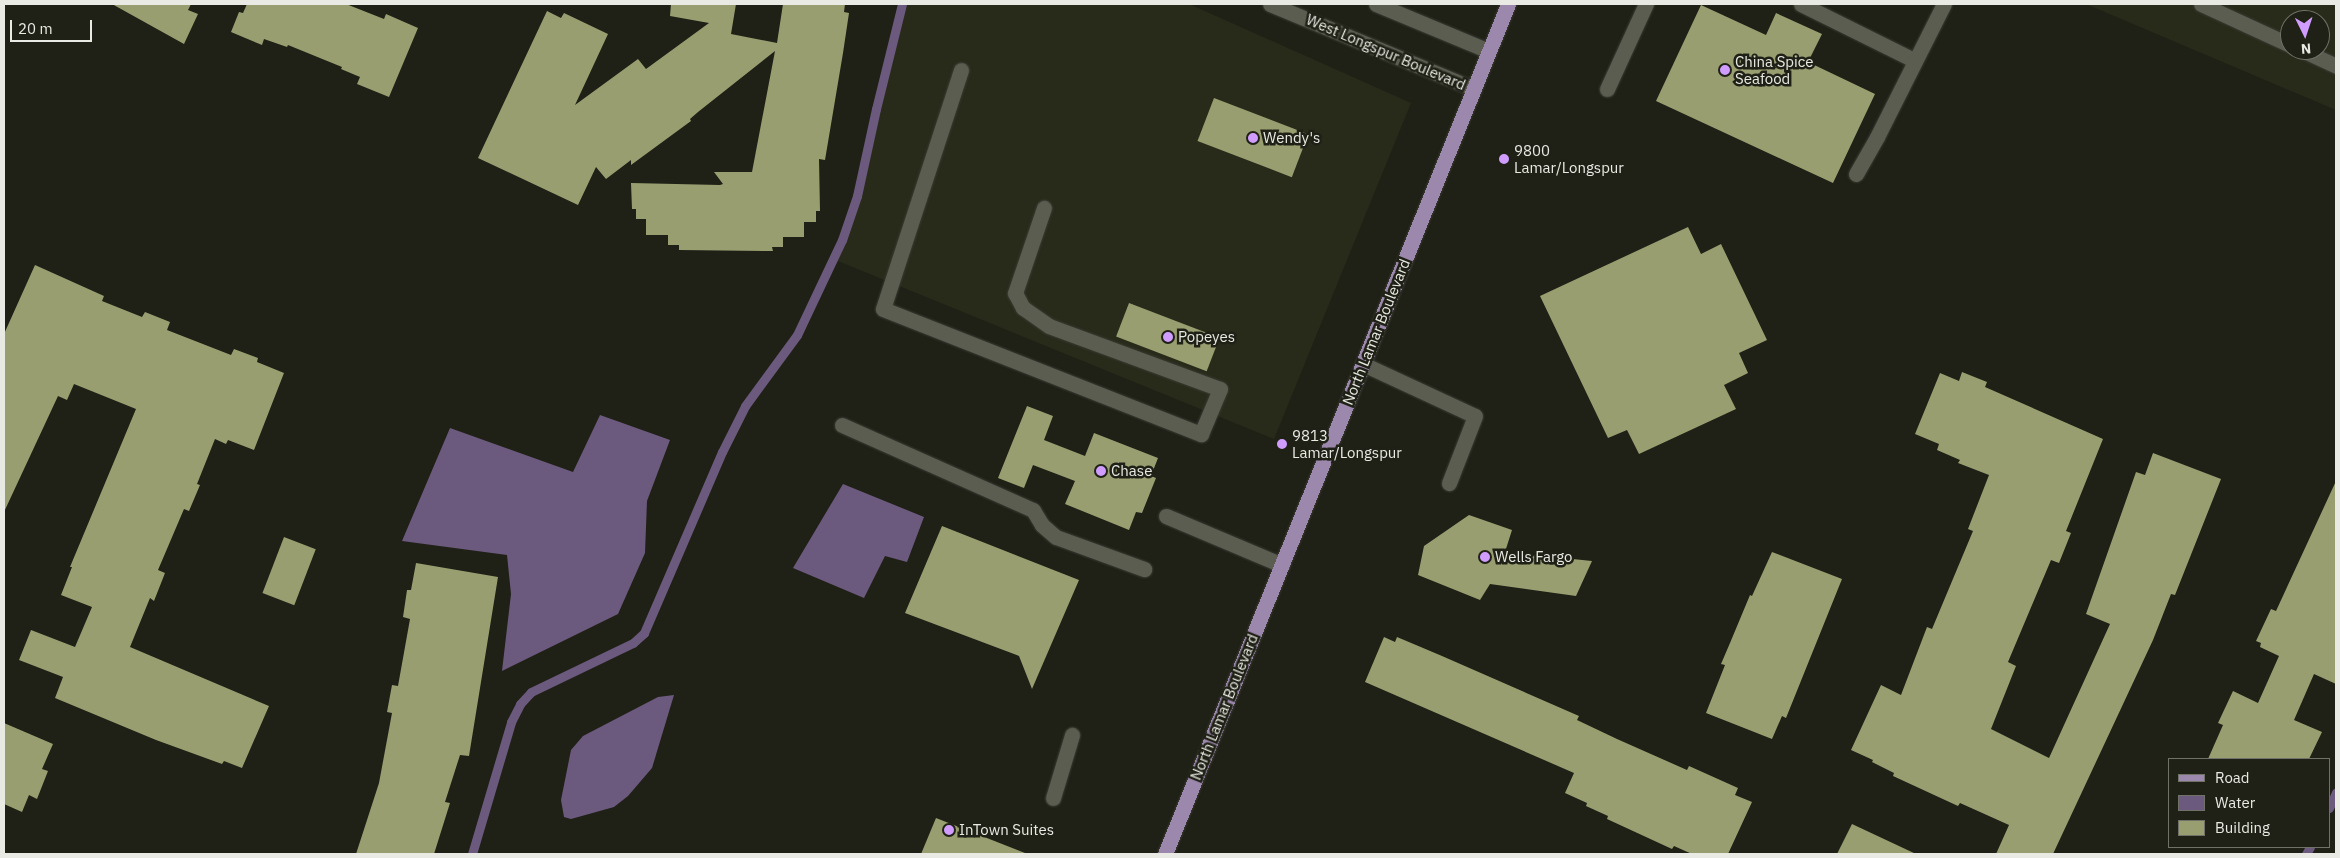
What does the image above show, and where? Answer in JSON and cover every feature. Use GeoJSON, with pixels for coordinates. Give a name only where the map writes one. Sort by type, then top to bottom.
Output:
{"type":"FeatureCollection","features":[{"type":"Feature","properties":{"kind":"main road","name":"North Lamar Boulevard"},"geometry":{"type":"LineString","coordinates":[[1165,854],[1508,4]]}},
{"type":"Feature","properties":{"kind":"street","name":"West Longspur Boulevard"},"geometry":{"type":"LineString","coordinates":[[1270,4],[1474,89]]}},
{"type":"Feature","properties":{"kind":"street"},"geometry":{"type":"LineString","coordinates":[[1376,4],[1489,51]]}},
{"type":"Feature","properties":{"kind":"street"},"geometry":{"type":"LineString","coordinates":[[1607,89],[1646,4]]}},
{"type":"Feature","properties":{"kind":"street"},"geometry":{"type":"LineString","coordinates":[[1801,4],[1914,60]]}},
{"type":"Feature","properties":{"kind":"street"},"geometry":{"type":"LineString","coordinates":[[1856,174],[1944,4]]}},
{"type":"Feature","properties":{"kind":"street"},"geometry":{"type":"LineString","coordinates":[[2200,4],[2280,40]]}},
{"type":"Feature","properties":{"kind":"street"},"geometry":{"type":"LineString","coordinates":[[2323,60],[2336,66]]}},
{"type":"Feature","properties":{"kind":"street"},"geometry":{"type":"LineString","coordinates":[[961,70],[883,310],[1201,434],[1220,389],[1048,326],[1022,308],[1015,293],[1044,208]]}},
{"type":"Feature","properties":{"kind":"street"},"geometry":{"type":"LineString","coordinates":[[1363,364],[1475,416],[1449,483]]}},
{"type":"Feature","properties":{"kind":"street"},"geometry":{"type":"LineString","coordinates":[[842,426],[1033,510],[1036,518],[1056,537],[1144,569]]}},
{"type":"Feature","properties":{"kind":"street"},"geometry":{"type":"LineString","coordinates":[[1166,516],[1282,565]]}},
{"type":"Feature","properties":{"kind":"street"},"geometry":{"type":"LineString","coordinates":[[1053,798],[1072,735]]}},
{"type":"Feature","properties":{"kind":"shaded area"},"geometry":{"type":"Polygon","coordinates":[[[904,4],[1189,4],[1411,103],[1274,439],[838,261],[904,4]]]}},
{"type":"Feature","properties":{"kind":"shaded area"},"geometry":{"type":"Polygon","coordinates":[[[2086,4],[2336,4],[2336,110],[2086,4]]]}},
{"type":"Feature","properties":{"kind":"water"},"geometry":{"type":"Polygon","coordinates":[[[600,415],[670,440],[647,501],[645,553],[618,614],[502,671],[511,594],[507,555],[402,541],[450,428],[573,472],[600,415]]]}},
{"type":"Feature","properties":{"kind":"water"},"geometry":{"type":"Polygon","coordinates":[[[843,484],[924,517],[907,562],[885,556],[864,598],[793,568],[843,484]]]}},
{"type":"Feature","properties":{"kind":"water"},"geometry":{"type":"Polygon","coordinates":[[[674,695],[652,768],[628,796],[614,807],[571,819],[564,817],[561,800],[571,750],[583,736],[658,697],[674,695]]]}},
{"type":"Feature","properties":{"kind":"building"},"geometry":{"type":"Polygon","coordinates":[[[112,4],[191,4],[188,10],[198,14],[184,44],[112,4]]]}},
{"type":"Feature","properties":{"kind":"building"},"geometry":{"type":"Polygon","coordinates":[[[247,4],[346,4],[384,19],[386,14],[418,28],[389,97],[357,84],[360,77],[341,69],[342,67],[288,45],[287,47],[264,39],[262,45],[231,32],[239,12],[243,13],[247,4]]]}},
{"type":"Feature","properties":{"kind":"building"},"geometry":{"type":"Polygon","coordinates":[[[671,4],[736,4],[731,34],[777,43],[783,4],[845,4],[844,12],[849,13],[843,53],[825,160],[819,159],[820,211],[816,211],[816,222],[804,222],[804,237],[783,237],[783,247],[772,247],[773,251],[679,250],[679,245],[668,245],[668,235],[646,235],[646,219],[636,219],[636,209],[632,209],[631,183],[720,185],[723,184],[714,172],[752,172],[775,51],[698,112],[690,119],[691,121],[631,165],[631,160],[606,179],[596,167],[578,205],[478,158],[547,11],[561,18],[564,13],[608,34],[575,105],[638,59],[646,69],[709,23],[670,16],[671,4]]]}},
{"type":"Feature","properties":{"kind":"building"},"geometry":{"type":"Polygon","coordinates":[[[1701,5],[1766,35],[1776,13],[1822,34],[1808,62],[1875,94],[1833,183],[1656,101],[1701,5]]]}},
{"type":"Feature","properties":{"kind":"building","name":"Wendy's"},"geometry":{"type":"Polygon","coordinates":[[[1214,98],[1308,134],[1292,177],[1198,141],[1214,98]]]}},
{"type":"Feature","properties":{"kind":"building"},"geometry":{"type":"Polygon","coordinates":[[[1688,227],[1701,254],[1721,244],[1767,340],[1739,353],[1748,373],[1724,385],[1736,409],[1639,454],[1627,430],[1608,438],[1540,296],[1688,227]]]}},
{"type":"Feature","properties":{"kind":"building"},"geometry":{"type":"Polygon","coordinates":[[[35,265],[104,296],[102,301],[142,317],[145,312],[170,322],[167,330],[231,355],[234,349],[258,358],[257,362],[284,373],[254,450],[228,440],[226,444],[215,439],[197,484],[200,485],[189,511],[184,509],[158,570],[165,573],[154,601],[150,598],[130,647],[269,706],[242,768],[224,761],[222,764],[156,740],[55,698],[63,677],[19,660],[31,630],[75,647],[92,607],[61,595],[72,567],[70,567],[136,409],[74,384],[67,400],[58,396],[4,512],[4,334],[35,265]]]}},
{"type":"Feature","properties":{"kind":"building","name":"Popeyes"},"geometry":{"type":"Polygon","coordinates":[[[1129,303],[1220,338],[1207,371],[1116,337],[1129,303]]]}},
{"type":"Feature","properties":{"kind":"building"},"geometry":{"type":"Polygon","coordinates":[[[1962,372],[1987,382],[1985,387],[2103,439],[2066,531],[2071,533],[2059,563],[2051,560],[2008,662],[2016,666],[1991,729],[2049,758],[2110,624],[2086,614],[2136,472],[2145,475],[2153,453],[2221,479],[2175,595],[2171,594],[2153,640],[2053,854],[1996,854],[2009,825],[1960,803],[1958,806],[1893,776],[1894,773],[1872,762],[1873,760],[1851,750],[1881,685],[1901,695],[1927,627],[1932,629],[1973,531],[1968,529],[1989,475],[1958,463],[1960,460],[1937,450],[1939,444],[1915,434],[1940,373],[1959,381],[1962,372]]]}},
{"type":"Feature","properties":{"kind":"building","name":"Chase"},"geometry":{"type":"Polygon","coordinates":[[[1027,406],[1053,416],[1044,440],[1085,456],[1094,433],[1158,458],[1151,476],[1156,478],[1142,513],[1136,512],[1129,530],[1065,504],[1075,481],[1033,465],[1024,488],[998,478],[1027,406]]]}},
{"type":"Feature","properties":{"kind":"building"},"geometry":{"type":"Polygon","coordinates":[[[2336,481],[2336,684],[2314,674],[2294,720],[2322,732],[2309,758],[2208,758],[2223,725],[2218,723],[2233,691],[2258,703],[2279,656],[2260,647],[2261,643],[2256,641],[2271,609],[2276,611],[2336,481]]]}},
{"type":"Feature","properties":{"kind":"building","name":"Wells Fargo"},"geometry":{"type":"Polygon","coordinates":[[[1469,515],[1512,530],[1505,552],[1592,561],[1576,596],[1490,584],[1480,600],[1418,575],[1424,546],[1469,515]]]}},
{"type":"Feature","properties":{"kind":"building"},"geometry":{"type":"Polygon","coordinates":[[[942,526],[1079,580],[1032,689],[1019,656],[905,613],[942,526]]]}},
{"type":"Feature","properties":{"kind":"building"},"geometry":{"type":"Polygon","coordinates":[[[284,537],[316,549],[294,605],[262,593],[284,537]]]}},
{"type":"Feature","properties":{"kind":"building"},"geometry":{"type":"Polygon","coordinates":[[[1772,552],[1842,579],[1786,718],[1782,716],[1772,739],[1706,713],[1725,665],[1721,664],[1750,595],[1752,596],[1772,552]]]}},
{"type":"Feature","properties":{"kind":"building"},"geometry":{"type":"Polygon","coordinates":[[[416,563],[498,577],[469,756],[460,755],[445,802],[450,803],[434,854],[356,854],[379,783],[392,713],[387,712],[392,685],[398,686],[410,619],[403,617],[407,590],[411,590],[416,563]]]}},
{"type":"Feature","properties":{"kind":"building"},"geometry":{"type":"Polygon","coordinates":[[[1384,637],[1395,642],[1397,637],[1442,656],[1579,716],[1577,720],[1617,739],[1687,770],[1689,766],[1738,788],[1735,795],[1752,802],[1728,854],[1692,854],[1674,846],[1672,849],[1607,819],[1608,816],[1586,806],[1587,803],[1565,793],[1574,773],[1365,682],[1384,637]]]}},
{"type":"Feature","properties":{"kind":"building"},"geometry":{"type":"Polygon","coordinates":[[[4,723],[53,744],[42,769],[48,771],[37,799],[29,795],[22,812],[4,804],[4,723]]]}},
{"type":"Feature","properties":{"kind":"building","name":"InTown Suites"},"geometry":{"type":"Polygon","coordinates":[[[936,818],[1025,853],[921,854],[936,818]]]}},
{"type":"Feature","properties":{"kind":"building"},"geometry":{"type":"Polygon","coordinates":[[[1852,824],[1916,854],[1837,854],[1852,824]]]}},
{"type":"Feature","properties":{"kind":"waterway"},"geometry":{"type":"LineString","coordinates":[[472,854],[511,722],[520,704],[531,692],[633,643],[644,633],[722,452],[745,406],[797,335],[842,240],[857,196],[902,4]]}},
{"type":"Feature","properties":{"kind":"waterway"},"geometry":{"type":"LineString","coordinates":[[2330,806],[2336,792]]}},
{"type":"Feature","properties":{"kind":"waterway"},"geometry":{"type":"LineString","coordinates":[[2306,854],[2309,848]]}},
{"type":"Feature","properties":{"kind":"place","name":"China Spice Seafood"},"geometry":{"type":"Point","coordinates":[1725,70]}},
{"type":"Feature","properties":{"kind":"place","name":"Wendy's"},"geometry":{"type":"Point","coordinates":[1253,138]}},
{"type":"Feature","properties":{"kind":"place","name":"9800 Lamar/Longspur"},"geometry":{"type":"Point","coordinates":[1504,159]}},
{"type":"Feature","properties":{"kind":"place","name":"Popeyes"},"geometry":{"type":"Point","coordinates":[1168,337]}},
{"type":"Feature","properties":{"kind":"place","name":"9813 Lamar/Longspur"},"geometry":{"type":"Point","coordinates":[1282,444]}},
{"type":"Feature","properties":{"kind":"place","name":"Chase"},"geometry":{"type":"Point","coordinates":[1101,471]}},
{"type":"Feature","properties":{"kind":"place","name":"Wells Fargo"},"geometry":{"type":"Point","coordinates":[1485,557]}},
{"type":"Feature","properties":{"kind":"place","name":"InTown Suites"},"geometry":{"type":"Point","coordinates":[949,830]}}]}
